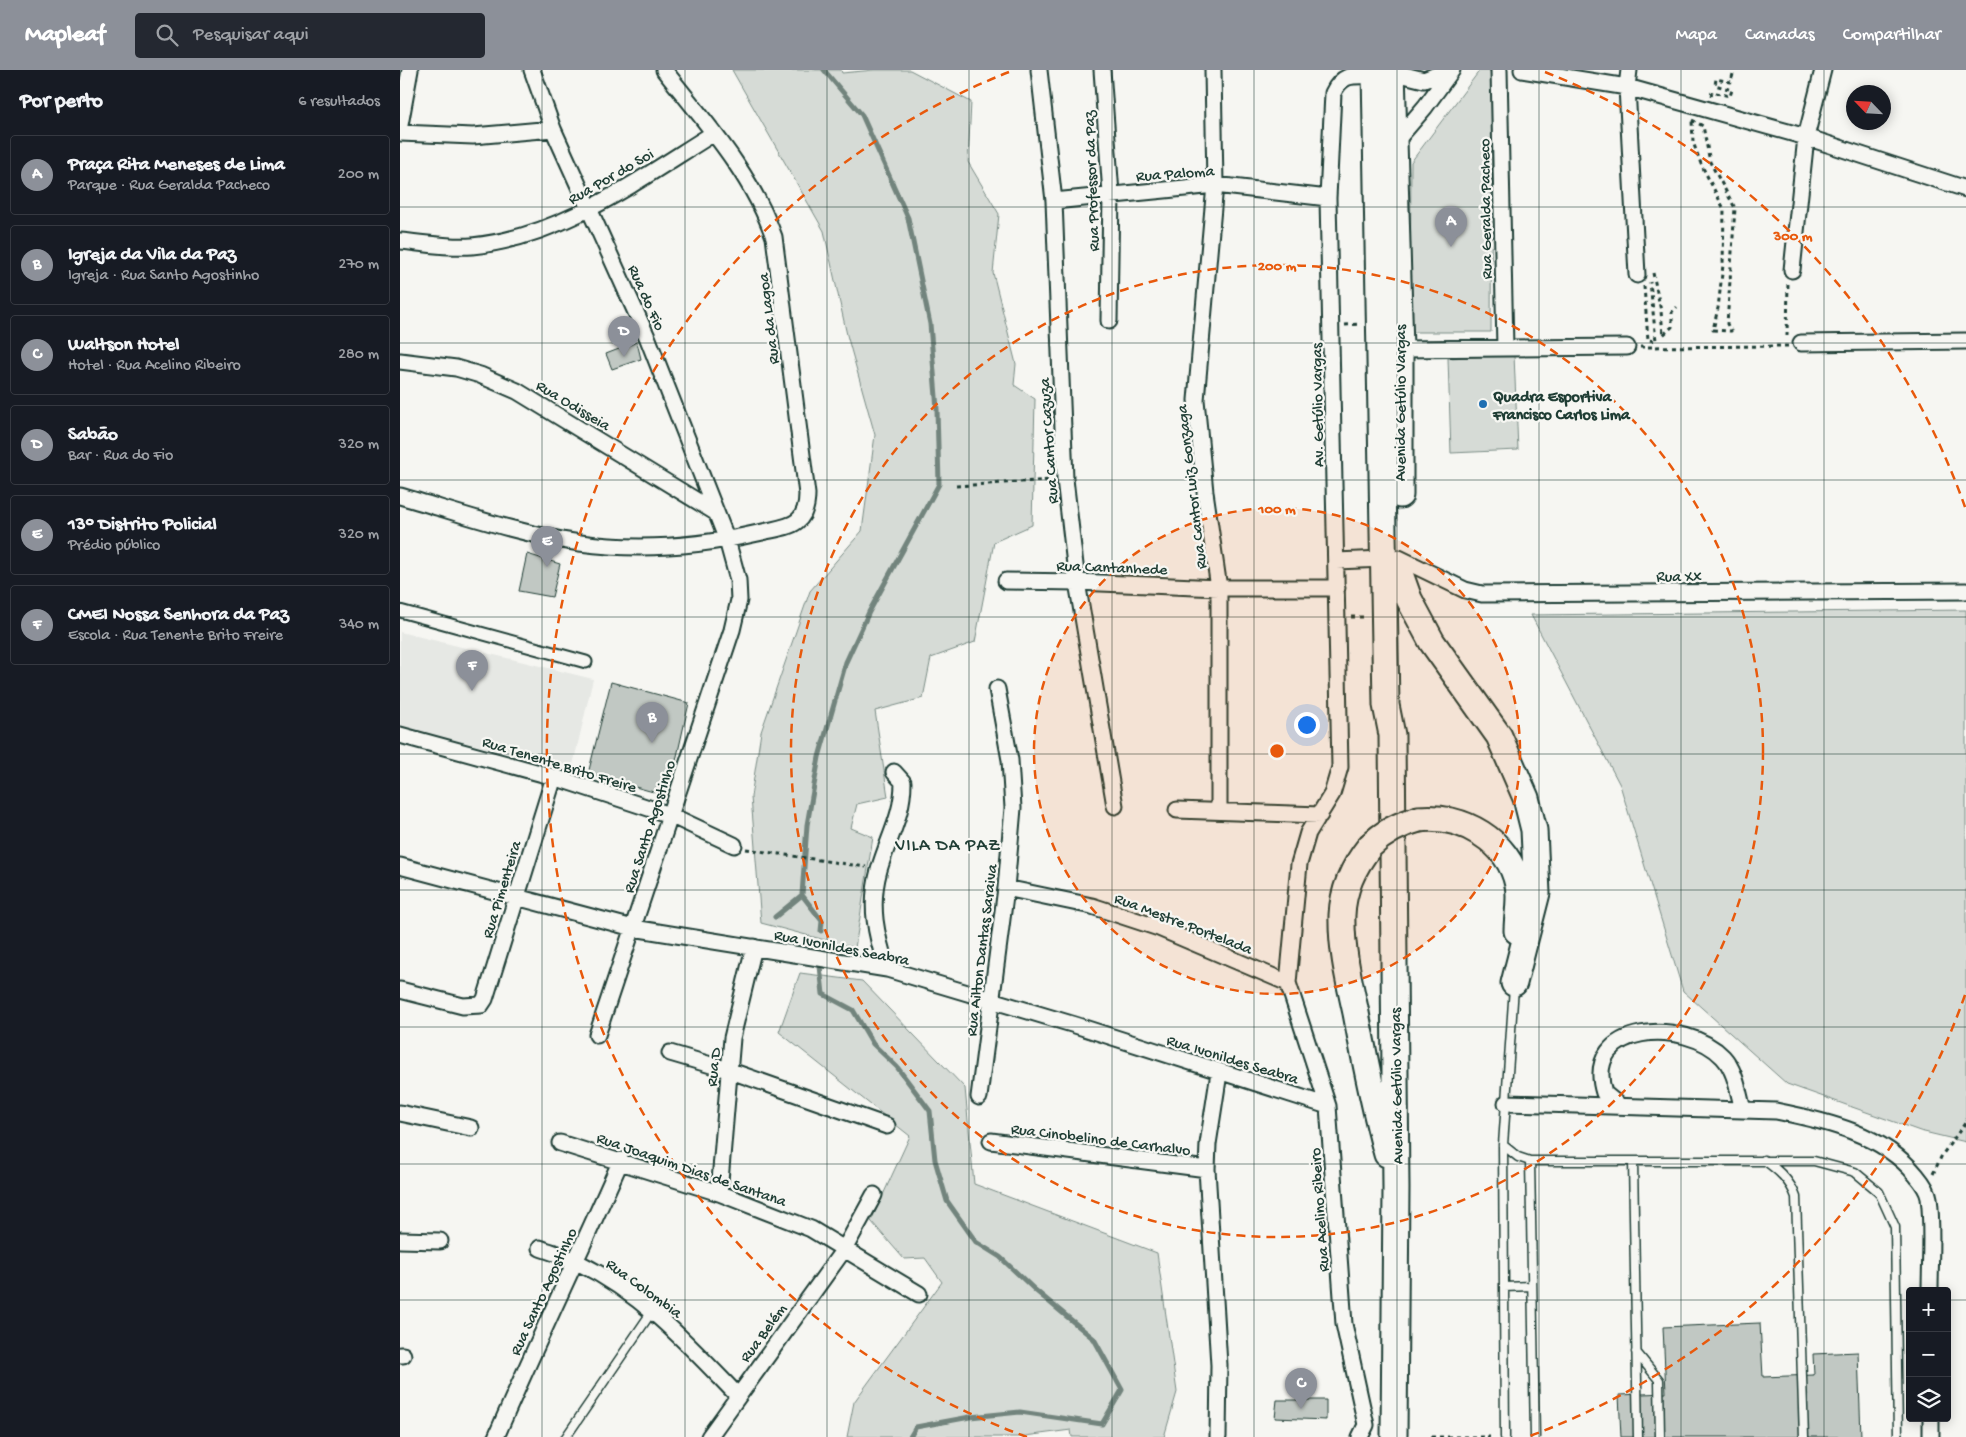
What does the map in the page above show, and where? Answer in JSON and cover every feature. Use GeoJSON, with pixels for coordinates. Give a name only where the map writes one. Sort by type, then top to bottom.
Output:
{"type":"FeatureCollection","features":[{"type":"Feature","properties":{"kind":"highway","name":"Avenida Getúlio Vargas"},"geometry":{"type":"LineString","coordinates":[[1383,72],[1394,142],[1400,349],[1394,563]]}},
{"type":"Feature","properties":{"kind":"highway","name":"Avenida Getúlio Vargas"},"geometry":{"type":"LineString","coordinates":[[1383,72],[1394,563],[1401,705],[1392,735],[1396,1188],[1394,1432]]}},
{"type":"Feature","properties":{"kind":"highway"},"geometry":{"type":"LineString","coordinates":[[1394,563],[1409,599],[1432,642],[1499,736],[1526,798],[1534,830],[1537,893],[1514,983]]}},
{"type":"Feature","properties":{"kind":"highway"},"geometry":{"type":"LineString","coordinates":[[1396,1188],[1374,1108],[1345,958],[1342,914],[1348,882],[1358,860],[1380,836],[1391,830],[1435,817],[1458,821],[1492,841],[1507,857],[1519,887],[1514,983]]}},
{"type":"Feature","properties":{"kind":"street"},"geometry":{"type":"LineString","coordinates":[[400,124],[410,70]]}},
{"type":"Feature","properties":{"kind":"street","name":"Rua do Fio"},"geometry":{"type":"LineString","coordinates":[[532,70],[554,129],[648,340],[727,540]]}},
{"type":"Feature","properties":{"kind":"street","name":"Rua da Lagoa"},"geometry":{"type":"LineString","coordinates":[[400,496],[548,537],[582,543],[656,547],[727,540],[796,524],[804,514],[807,494],[774,237],[767,217],[749,184],[714,133],[664,70]]}},
{"type":"Feature","properties":{"kind":"street","name":"Rua Cantor Cazuza"},"geometry":{"type":"LineString","coordinates":[[1039,70],[1054,201],[1065,479],[1077,582],[1115,806]]}},
{"type":"Feature","properties":{"kind":"street","name":"Rua Professor da Paz"},"geometry":{"type":"LineString","coordinates":[[1102,70],[1111,194],[1110,321]]}},
{"type":"Feature","properties":{"kind":"street","name":"Rua Cantor Luiz Gonzaga"},"geometry":{"type":"LineString","coordinates":[[1213,70],[1215,185],[1196,400],[1205,492],[1219,588],[1219,811]]}},
{"type":"Feature","properties":{"kind":"street","name":"Av. Getúlio Vargas"},"geometry":{"type":"LineString","coordinates":[[1288,983],[1299,864],[1308,833],[1332,794],[1340,767],[1328,198],[1333,70]]}},
{"type":"Feature","properties":{"kind":"street"},"geometry":{"type":"LineString","coordinates":[[1333,93],[1339,81],[1347,76],[1383,72],[1424,80],[1451,70]]}},
{"type":"Feature","properties":{"kind":"street"},"geometry":{"type":"LineString","coordinates":[[1394,142],[1425,107],[1451,70]]}},
{"type":"Feature","properties":{"kind":"street","name":"Rua Geralda Pacheco"},"geometry":{"type":"LineString","coordinates":[[1499,70],[1505,348]]}},
{"type":"Feature","properties":{"kind":"street"},"geometry":{"type":"LineString","coordinates":[[1522,70],[1627,87],[1806,137],[1966,189]]}},
{"type":"Feature","properties":{"kind":"street"},"geometry":{"type":"LineString","coordinates":[[1629,70],[1627,87],[1637,275]]}},
{"type":"Feature","properties":{"kind":"street"},"geometry":{"type":"LineString","coordinates":[[1792,270],[1806,137],[1823,70]]}},
{"type":"Feature","properties":{"kind":"street"},"geometry":{"type":"LineString","coordinates":[[400,133],[473,136],[554,129]]}},
{"type":"Feature","properties":{"kind":"street","name":"Rua Por do Soi"},"geometry":{"type":"LineString","coordinates":[[400,241],[470,246],[518,239],[590,210],[714,133]]}},
{"type":"Feature","properties":{"kind":"street","name":"Rua Paloma"},"geometry":{"type":"LineString","coordinates":[[1054,201],[1215,185],[1328,198]]}},
{"type":"Feature","properties":{"kind":"street"},"geometry":{"type":"LineString","coordinates":[[1797,344],[1966,341]]}},
{"type":"Feature","properties":{"kind":"street"},"geometry":{"type":"LineString","coordinates":[[1400,349],[1626,347]]}},
{"type":"Feature","properties":{"kind":"street","name":"Rua Odisseia"},"geometry":{"type":"LineString","coordinates":[[400,361],[456,368],[480,375],[517,391],[715,512]]}},
{"type":"Feature","properties":{"kind":"street","name":"Rua Santo Agostinho"},"geometry":{"type":"LineString","coordinates":[[597,1035],[732,630],[739,600],[738,580],[727,540]]}},
{"type":"Feature","properties":{"kind":"street"},"geometry":{"type":"LineString","coordinates":[[1336,562],[1394,563]]}},
{"type":"Feature","properties":{"kind":"street","name":"Rua Xx"},"geometry":{"type":"LineString","coordinates":[[1394,563],[1465,590],[1482,594],[1966,591]]}},
{"type":"Feature","properties":{"kind":"street","name":"Rua Cantanhede"},"geometry":{"type":"LineString","coordinates":[[1006,581],[1219,588],[1337,588]]}},
{"type":"Feature","properties":{"kind":"street"},"geometry":{"type":"LineString","coordinates":[[400,611],[586,662]]}},
{"type":"Feature","properties":{"kind":"street","name":"Rua Ailton Dantas Saraiva"},"geometry":{"type":"LineString","coordinates":[[979,1097],[993,1001],[1013,808],[1010,760],[997,689]]}},
{"type":"Feature","properties":{"kind":"street","name":"Rua Tenente Brito Freire"},"geometry":{"type":"LineString","coordinates":[[400,735],[554,777],[670,815],[734,845]]}},
{"type":"Feature","properties":{"kind":"street"},"geometry":{"type":"LineString","coordinates":[[887,969],[875,933],[873,905],[879,870],[903,801],[903,782],[894,772]]}},
{"type":"Feature","properties":{"kind":"street","name":"Rua Pimenteira"},"geometry":{"type":"LineString","coordinates":[[400,990],[462,1006],[476,1007],[481,1005],[485,999],[554,777]]}},
{"type":"Feature","properties":{"kind":"street"},"geometry":{"type":"LineString","coordinates":[[1177,810],[1320,815]]}},
{"type":"Feature","properties":{"kind":"street","name":"Rua Ivonildes Seabra"},"geometry":{"type":"LineString","coordinates":[[400,866],[633,928],[887,969],[1328,1106]]}},
{"type":"Feature","properties":{"kind":"street","name":"Rua Mestre Portelada"},"geometry":{"type":"LineString","coordinates":[[1006,888],[1092,906],[1159,928],[1288,983]]}},
{"type":"Feature","properties":{"kind":"street","name":"Rua D"},"geometry":{"type":"LineString","coordinates":[[719,1193],[728,1070],[738,1009],[754,947]]}},
{"type":"Feature","properties":{"kind":"street","name":"Rua Acelino Ribeiro"},"geometry":{"type":"LineString","coordinates":[[1288,983],[1328,1106],[1344,1324],[1363,1431]]}},
{"type":"Feature","properties":{"kind":"street"},"geometry":{"type":"LineString","coordinates":[[1620,1106],[1604,1093],[1600,1071],[1604,1058],[1622,1041],[1645,1032],[1657,1030],[1698,1040],[1723,1057],[1734,1075],[1743,1110]]}},
{"type":"Feature","properties":{"kind":"street"},"geometry":{"type":"LineString","coordinates":[[670,1053],[728,1070],[887,1126]]}},
{"type":"Feature","properties":{"kind":"street"},"geometry":{"type":"LineString","coordinates":[[1218,1437],[1220,1365],[1207,1169],[1208,1144],[1219,1073]]}},
{"type":"Feature","properties":{"kind":"street"},"geometry":{"type":"LineString","coordinates":[[1506,1103],[1776,1111],[1817,1120],[1854,1132],[1899,1157],[1921,1181],[1929,1197],[1930,1287]]}},
{"type":"Feature","properties":{"kind":"street"},"geometry":{"type":"LineString","coordinates":[[400,1113],[471,1128]]}},
{"type":"Feature","properties":{"kind":"street","name":"Rua Cinobelino de Carhalvo"},"geometry":{"type":"LineString","coordinates":[[991,1141],[1207,1169]]}},
{"type":"Feature","properties":{"kind":"street","name":"Rua Joaquim Dias de Santana"},"geometry":{"type":"LineString","coordinates":[[560,1143],[621,1160],[719,1193],[811,1229],[844,1248]]}},
{"type":"Feature","properties":{"kind":"street","name":"Rua Santo Agostinho"},"geometry":{"type":"LineString","coordinates":[[496,1437],[531,1354],[577,1261],[621,1160]]}},
{"type":"Feature","properties":{"kind":"street","name":"Rua Belém"},"geometry":{"type":"LineString","coordinates":[[709,1437],[737,1395],[844,1248],[874,1195]]}},
{"type":"Feature","properties":{"kind":"street"},"geometry":{"type":"LineString","coordinates":[[400,1240],[440,1241]]}},
{"type":"Feature","properties":{"kind":"street","name":"Rua Colombia"},"geometry":{"type":"LineString","coordinates":[[540,1248],[577,1261],[594,1270],[653,1310],[676,1330],[737,1395]]}},
{"type":"Feature","properties":{"kind":"street"},"geometry":{"type":"LineString","coordinates":[[844,1248],[919,1294]]}},
{"type":"Feature","properties":{"kind":"street"},"geometry":{"type":"LineString","coordinates":[[1931,1422],[1931,1437]]}},
{"type":"Feature","properties":{"kind":"street"},"geometry":{"type":"LineString","coordinates":[[1363,1431],[1394,1432]]}},
{"type":"Feature","properties":{"kind":"lane"},"geometry":{"type":"LineString","coordinates":[[1505,1437],[1503,1145],[1514,983]]}},
{"type":"Feature","properties":{"kind":"lane"},"geometry":{"type":"LineString","coordinates":[[1503,1145],[1518,1157],[1530,1161],[1814,1161],[1855,1172],[1879,1192],[1895,1227],[1898,1437]]}},
{"type":"Feature","properties":{"kind":"lane"},"geometry":{"type":"LineString","coordinates":[[1763,1160],[1784,1176],[1793,1187],[1796,1197],[1804,1437]]}},
{"type":"Feature","properties":{"kind":"lane"},"geometry":{"type":"LineString","coordinates":[[1530,1161],[1535,1437]]}},
{"type":"Feature","properties":{"kind":"lane"},"geometry":{"type":"LineString","coordinates":[[1634,1161],[1638,1437]]}},
{"type":"Feature","properties":{"kind":"lane"},"geometry":{"type":"LineString","coordinates":[[1504,1287],[1532,1286]]}},
{"type":"Feature","properties":{"kind":"lane"},"geometry":{"type":"LineString","coordinates":[[566,1437],[653,1310]]}},
{"type":"Feature","properties":{"kind":"lane"},"geometry":{"type":"LineString","coordinates":[[1636,1352],[1659,1380],[1660,1437]]}},
{"type":"Feature","properties":{"kind":"path"},"geometry":{"type":"LineString","coordinates":[[1718,101],[1710,100],[1712,92],[1730,96],[1732,90],[1715,85],[1716,79],[1731,82],[1734,70]]}},
{"type":"Feature","properties":{"kind":"path"},"geometry":{"type":"LineString","coordinates":[[1692,120],[1703,126],[1710,162],[1735,208],[1727,324],[1731,331],[1713,330],[1722,274],[1724,209],[1701,164],[1693,142],[1692,120]]}},
{"type":"Feature","properties":{"kind":"path"},"geometry":{"type":"LineString","coordinates":[[1792,270],[1788,278],[1787,340],[1797,344]]}},
{"type":"Feature","properties":{"kind":"path"},"geometry":{"type":"LineString","coordinates":[[1637,275],[1646,288],[1648,340],[1656,341],[1649,279],[1653,271],[1662,311],[1663,335],[1672,327],[1672,312],[1677,307]]}},
{"type":"Feature","properties":{"kind":"path"},"geometry":{"type":"LineString","coordinates":[[1626,347],[1797,344]]}},
{"type":"Feature","properties":{"kind":"path"},"geometry":{"type":"LineString","coordinates":[[956,486],[1065,479]]}},
{"type":"Feature","properties":{"kind":"path"},"geometry":{"type":"LineString","coordinates":[[751,850],[848,864]]}},
{"type":"Feature","properties":{"kind":"path"},"geometry":{"type":"LineString","coordinates":[[1929,1197],[1932,1176],[1942,1155],[1966,1122]]}},
{"type":"Feature","properties":{"kind":"path"},"geometry":{"type":"LineString","coordinates":[[1431,1437],[1490,1437]]}},
{"type":"Feature","properties":{"kind":"shaded area"},"geometry":{"type":"Polygon","coordinates":[[[732,70],[841,70],[842,73],[874,70],[910,70],[971,102],[968,162],[999,214],[993,273],[1016,364],[1014,385],[1035,399],[1032,525],[994,542],[975,642],[931,658],[923,698],[875,711],[888,797],[857,804],[851,828],[873,837],[855,948],[761,923],[751,797],[761,732],[810,591],[862,531],[875,435],[847,335],[824,231],[732,70]]]}},
{"type":"Feature","properties":{"kind":"shaded area"},"geometry":{"type":"Polygon","coordinates":[[[1480,70],[1489,70],[1492,75],[1491,332],[1410,332],[1411,162],[1480,70]]]}},
{"type":"Feature","properties":{"kind":"shaded area","name":"Quadra Esportiva Francisco Carlos Lima"},"geometry":{"type":"Polygon","coordinates":[[[1514,355],[1518,450],[1451,453],[1448,358],[1514,355]]]}},
{"type":"Feature","properties":{"kind":"shaded area"},"geometry":{"type":"Polygon","coordinates":[[[1966,610],[1966,1142],[1920,1131],[1787,1084],[1683,991],[1620,785],[1531,615],[1966,610]]]}},
{"type":"Feature","properties":{"kind":"shaded area"},"geometry":{"type":"Polygon","coordinates":[[[400,632],[593,679],[572,769],[400,727],[400,632]]]}},
{"type":"Feature","properties":{"kind":"shaded area"},"geometry":{"type":"Polygon","coordinates":[[[800,973],[862,981],[965,1088],[974,1184],[1157,1253],[1177,1392],[1164,1437],[1072,1437],[1071,1430],[1017,1437],[847,1437],[854,1402],[942,1282],[925,1258],[904,1259],[871,1221],[910,1136],[779,1032],[800,973]]]}},
{"type":"Feature","properties":{"kind":"building"},"geometry":{"type":"Polygon","coordinates":[[[637,342],[641,359],[612,369],[606,354],[637,342]]]}},
{"type":"Feature","properties":{"kind":"building"},"geometry":{"type":"Polygon","coordinates":[[[527,554],[560,564],[552,597],[519,591],[527,554]]]}},
{"type":"Feature","properties":{"kind":"building"},"geometry":{"type":"Polygon","coordinates":[[[611,682],[689,703],[668,796],[588,774],[611,682]]]}},
{"type":"Feature","properties":{"kind":"building"},"geometry":{"type":"Polygon","coordinates":[[[1760,1323],[1763,1377],[1814,1375],[1813,1354],[1858,1352],[1861,1437],[1621,1437],[1619,1395],[1666,1393],[1663,1327],[1760,1323]]]}},
{"type":"Feature","properties":{"kind":"building"},"geometry":{"type":"Polygon","coordinates":[[[1277,1400],[1326,1400],[1326,1420],[1275,1418],[1277,1400]]]}},
{"type":"Feature","properties":{"kind":"waterway"},"geometry":{"type":"LineString","coordinates":[[775,917],[802,895],[807,825],[819,757],[846,662],[869,612],[939,484],[937,409],[930,324],[908,218],[862,115],[824,70]]}},
{"type":"Feature","properties":{"kind":"waterway"},"geometry":{"type":"LineString","coordinates":[[802,895],[822,921],[821,931]]}},
{"type":"Feature","properties":{"kind":"waterway"},"geometry":{"type":"LineString","coordinates":[[820,966],[823,994],[853,1010],[873,1044],[897,1067],[930,1111],[935,1160],[947,1201],[976,1242],[1000,1257],[1035,1290],[1094,1339],[1122,1390],[1102,1424],[1020,1412],[970,1417],[916,1427],[910,1437]]}},
{"type":"Feature","properties":{"kind":"place","name":"Praça Rita Meneses de Lima"},"geometry":{"type":"Point","coordinates":[1451,247]}},
{"type":"Feature","properties":{"kind":"place","name":"Sabão"},"geometry":{"type":"Point","coordinates":[624,357]}},
{"type":"Feature","properties":{"kind":"place","name":"Quadra Esportiva Francisco Carlos Lima"},"geometry":{"type":"Point","coordinates":[1483,404]}},
{"type":"Feature","properties":{"kind":"place","name":"13° Distrito Policial"},"geometry":{"type":"Point","coordinates":[547,567]}},
{"type":"Feature","properties":{"kind":"place","name":"CMEI Nossa Senhora da Paz"},"geometry":{"type":"Point","coordinates":[472,691]}},
{"type":"Feature","properties":{"kind":"place","name":"Igreja da Vila da Paz"},"geometry":{"type":"Point","coordinates":[652,743]}},
{"type":"Feature","properties":{"kind":"place","name":"Waltson Hotel"},"geometry":{"type":"Point","coordinates":[1301,1409]}},
{"type":"Feature","properties":{"kind":"district","name":"VILA DA PAZ"},"geometry":{"type":"Point","coordinates":[948,844]}}]}
